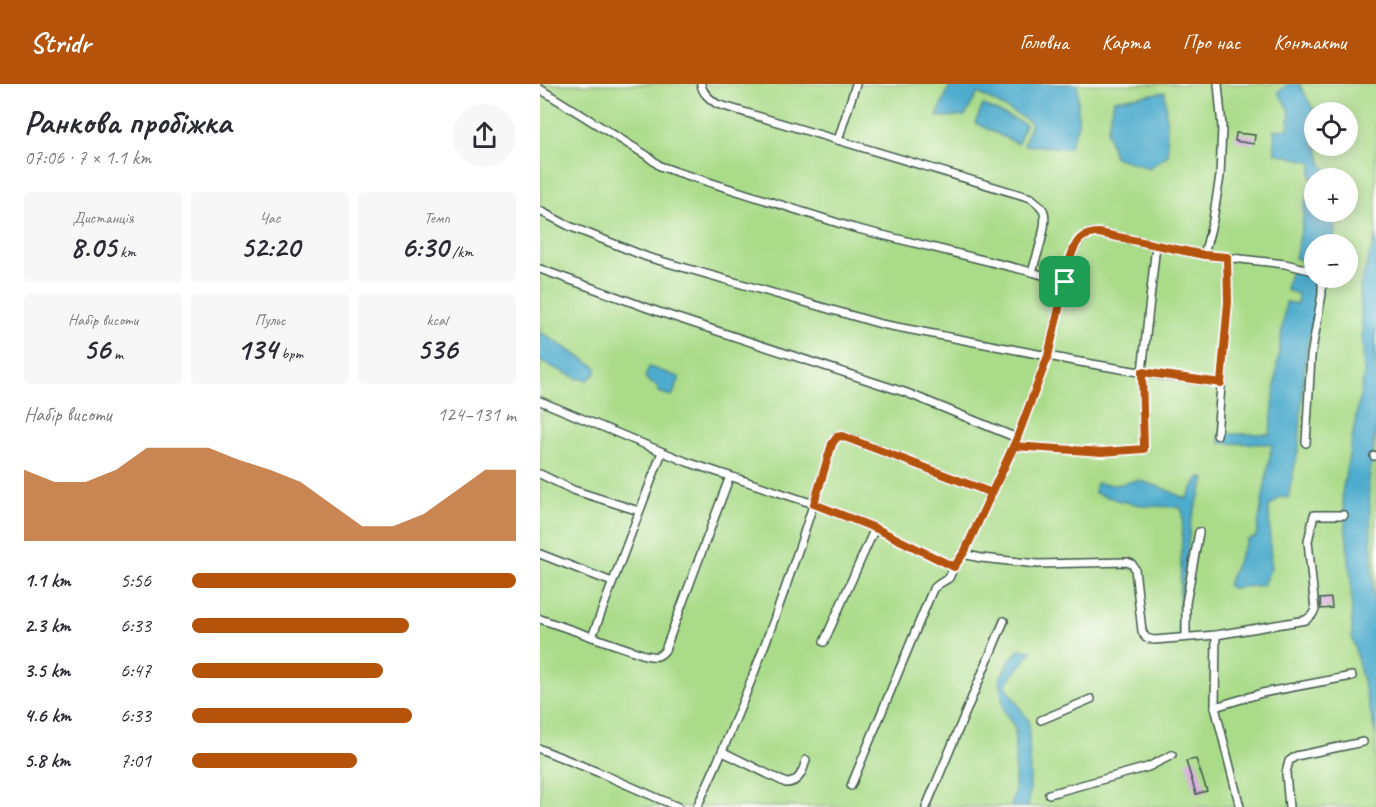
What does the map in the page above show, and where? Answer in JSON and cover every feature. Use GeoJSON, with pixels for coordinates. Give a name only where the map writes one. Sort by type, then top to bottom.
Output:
{"type":"FeatureCollection","features":[{"type":"Feature","properties":{"kind":"street"},"geometry":{"type":"LineString","coordinates":[[701,84],[708,97],[717,104],[1031,198],[1038,202],[1044,211],[1045,221],[1032,272]]}},
{"type":"Feature","properties":{"kind":"street"},"geometry":{"type":"LineString","coordinates":[[838,140],[856,84]]}},
{"type":"Feature","properties":{"kind":"street"},"geometry":{"type":"LineString","coordinates":[[1204,255],[1220,176],[1222,127],[1218,84]]}},
{"type":"Feature","properties":{"kind":"street"},"geometry":{"type":"LineString","coordinates":[[540,89],[660,165],[677,172],[854,228],[1065,282]]}},
{"type":"Feature","properties":{"kind":"street"},"geometry":{"type":"LineString","coordinates":[[540,211],[569,226],[647,257],[881,324],[1048,356],[1221,383]]}},
{"type":"Feature","properties":{"kind":"street"},"geometry":{"type":"LineString","coordinates":[[851,786],[933,589],[949,578],[963,554],[1014,446],[1048,356],[1065,282],[1075,247],[1080,240],[1090,233],[1099,233],[1204,255],[1304,268]]}},
{"type":"Feature","properties":{"kind":"street"},"geometry":{"type":"LineString","coordinates":[[1014,446],[1102,452],[1144,449],[1142,372],[1156,245]]}},
{"type":"Feature","properties":{"kind":"street"},"geometry":{"type":"LineString","coordinates":[[1217,435],[1228,302],[1227,257]]}},
{"type":"Feature","properties":{"kind":"street"},"geometry":{"type":"LineString","coordinates":[[540,269],[656,311],[907,393],[1017,438]]}},
{"type":"Feature","properties":{"kind":"street"},"geometry":{"type":"LineString","coordinates":[[1306,443],[1311,356],[1322,288]]}},
{"type":"Feature","properties":{"kind":"street"},"geometry":{"type":"LineString","coordinates":[[540,401],[687,462],[814,504],[875,528],[954,567]]}},
{"type":"Feature","properties":{"kind":"street"},"geometry":{"type":"LineString","coordinates":[[697,807],[723,752],[762,651],[814,504],[832,444],[837,437],[842,436],[992,493]]}},
{"type":"Feature","properties":{"kind":"street"},"geometry":{"type":"LineString","coordinates":[[592,637],[662,452]]}},
{"type":"Feature","properties":{"kind":"street"},"geometry":{"type":"LineString","coordinates":[[540,474],[573,490],[639,511]]}},
{"type":"Feature","properties":{"kind":"street"},"geometry":{"type":"LineString","coordinates":[[540,619],[645,655],[656,657],[662,654],[730,476]]}},
{"type":"Feature","properties":{"kind":"street"},"geometry":{"type":"LineString","coordinates":[[963,554],[1038,564],[1127,562],[1135,569],[1142,631],[1146,638],[1154,640],[1216,635],[1306,620],[1312,615],[1315,610],[1308,541],[1314,515],[1344,515]]}},
{"type":"Feature","properties":{"kind":"street"},"geometry":{"type":"LineString","coordinates":[[824,642],[875,528]]}},
{"type":"Feature","properties":{"kind":"street"},"geometry":{"type":"LineString","coordinates":[[1186,637],[1186,603],[1198,532]]}},
{"type":"Feature","properties":{"kind":"street"},"geometry":{"type":"LineString","coordinates":[[540,554],[612,582]]}},
{"type":"Feature","properties":{"kind":"street"},"geometry":{"type":"LineString","coordinates":[[926,807],[1004,621]]}},
{"type":"Feature","properties":{"kind":"street"},"geometry":{"type":"LineString","coordinates":[[1216,635],[1215,707],[1240,807]]}},
{"type":"Feature","properties":{"kind":"street"},"geometry":{"type":"LineString","coordinates":[[1215,707],[1262,693],[1352,676]]}},
{"type":"Feature","properties":{"kind":"street"},"geometry":{"type":"LineString","coordinates":[[1041,720],[1091,699]]}},
{"type":"Feature","properties":{"kind":"street"},"geometry":{"type":"LineString","coordinates":[[1289,807],[1286,773],[1290,761],[1296,756],[1363,742]]}},
{"type":"Feature","properties":{"kind":"street"},"geometry":{"type":"LineString","coordinates":[[540,749],[678,807]]}},
{"type":"Feature","properties":{"kind":"street"},"geometry":{"type":"LineString","coordinates":[[723,752],[786,783],[793,783],[798,779],[806,760]]}},
{"type":"Feature","properties":{"kind":"street"},"geometry":{"type":"LineString","coordinates":[[1049,794],[1148,767],[1172,754]]}},
{"type":"Feature","properties":{"kind":"green space"},"geometry":{"type":"Polygon","coordinates":[[[540,84],[1376,84],[1376,807],[540,807],[540,84]]]}},
{"type":"Feature","properties":{"kind":"water"},"geometry":{"type":"Polygon","coordinates":[[[950,84],[1076,84],[1078,124],[1069,148],[1024,145],[1031,122],[978,93],[965,116],[937,117],[950,84]]]}},
{"type":"Feature","properties":{"kind":"water"},"geometry":{"type":"Polygon","coordinates":[[[1289,84],[1299,84],[1309,102],[1304,102],[1304,156],[1320,156],[1322,165],[1326,168],[1312,168],[1312,162],[1275,153],[1274,130],[1288,129],[1290,111],[1278,92],[1289,84]]]}},
{"type":"Feature","properties":{"kind":"water"},"geometry":{"type":"Polygon","coordinates":[[[1165,92],[1168,155],[1149,168],[1114,157],[1107,131],[1114,100],[1165,92]]]}},
{"type":"Feature","properties":{"kind":"water"},"geometry":{"type":"Polygon","coordinates":[[[983,105],[1025,124],[1018,144],[975,123],[983,105]]]}},
{"type":"Feature","properties":{"kind":"water"},"geometry":{"type":"Polygon","coordinates":[[[1304,209],[1304,222],[1334,222],[1335,233],[1304,234],[1304,261],[1295,258],[1304,209]]]}},
{"type":"Feature","properties":{"kind":"water"},"geometry":{"type":"Polygon","coordinates":[[[1376,235],[1376,425],[1369,483],[1376,640],[1376,735],[1352,637],[1351,580],[1342,493],[1364,374],[1360,286],[1376,235]]]}},
{"type":"Feature","properties":{"kind":"water"},"geometry":{"type":"Polygon","coordinates":[[[1291,269],[1304,272],[1304,288],[1320,288],[1320,290],[1307,347],[1299,446],[1288,498],[1280,497],[1269,507],[1271,568],[1263,585],[1231,588],[1227,585],[1247,540],[1256,537],[1272,444],[1220,443],[1220,434],[1270,434],[1286,302],[1297,304],[1298,294],[1286,290],[1291,269]]]}},
{"type":"Feature","properties":{"kind":"water"},"geometry":{"type":"Polygon","coordinates":[[[540,332],[596,367],[596,373],[588,380],[576,378],[540,361],[540,332]]]}},
{"type":"Feature","properties":{"kind":"water"},"geometry":{"type":"Polygon","coordinates":[[[649,367],[679,377],[672,396],[658,392],[657,386],[645,377],[649,367]]]}},
{"type":"Feature","properties":{"kind":"water"},"geometry":{"type":"Polygon","coordinates":[[[1200,476],[1205,479],[1191,521],[1182,592],[1181,634],[1178,634],[1183,512],[1179,507],[1146,506],[1095,493],[1096,483],[1116,485],[1138,480],[1186,499],[1200,476]]]}},
{"type":"Feature","properties":{"kind":"water"},"geometry":{"type":"Polygon","coordinates":[[[1020,649],[1032,651],[1005,685],[1029,721],[1030,787],[1028,807],[1011,807],[1015,790],[1015,728],[1004,711],[1000,680],[1009,661],[1020,649]]]}},
{"type":"Feature","properties":{"kind":"building"},"geometry":{"type":"Polygon","coordinates":[[[1236,133],[1255,135],[1254,144],[1235,141],[1236,133]]]}},
{"type":"Feature","properties":{"kind":"building"},"geometry":{"type":"Polygon","coordinates":[[[1331,598],[1332,608],[1321,609],[1320,599],[1331,598]]]}},
{"type":"Feature","properties":{"kind":"building"},"geometry":{"type":"Polygon","coordinates":[[[1196,759],[1207,791],[1196,794],[1186,761],[1196,759]]]}},
{"type":"Feature","properties":{"kind":"route"},"geometry":{"type":"LineString","coordinates":[[1065,282],[1048,356],[1017,438],[992,493],[965,551],[954,567],[875,528],[814,504],[832,444],[837,437],[842,436],[992,493],[1014,446],[1102,452],[1144,449],[1142,372],[1221,383],[1228,302],[1227,257],[1204,255],[1090,233],[1075,247],[1065,282]]}}]}
